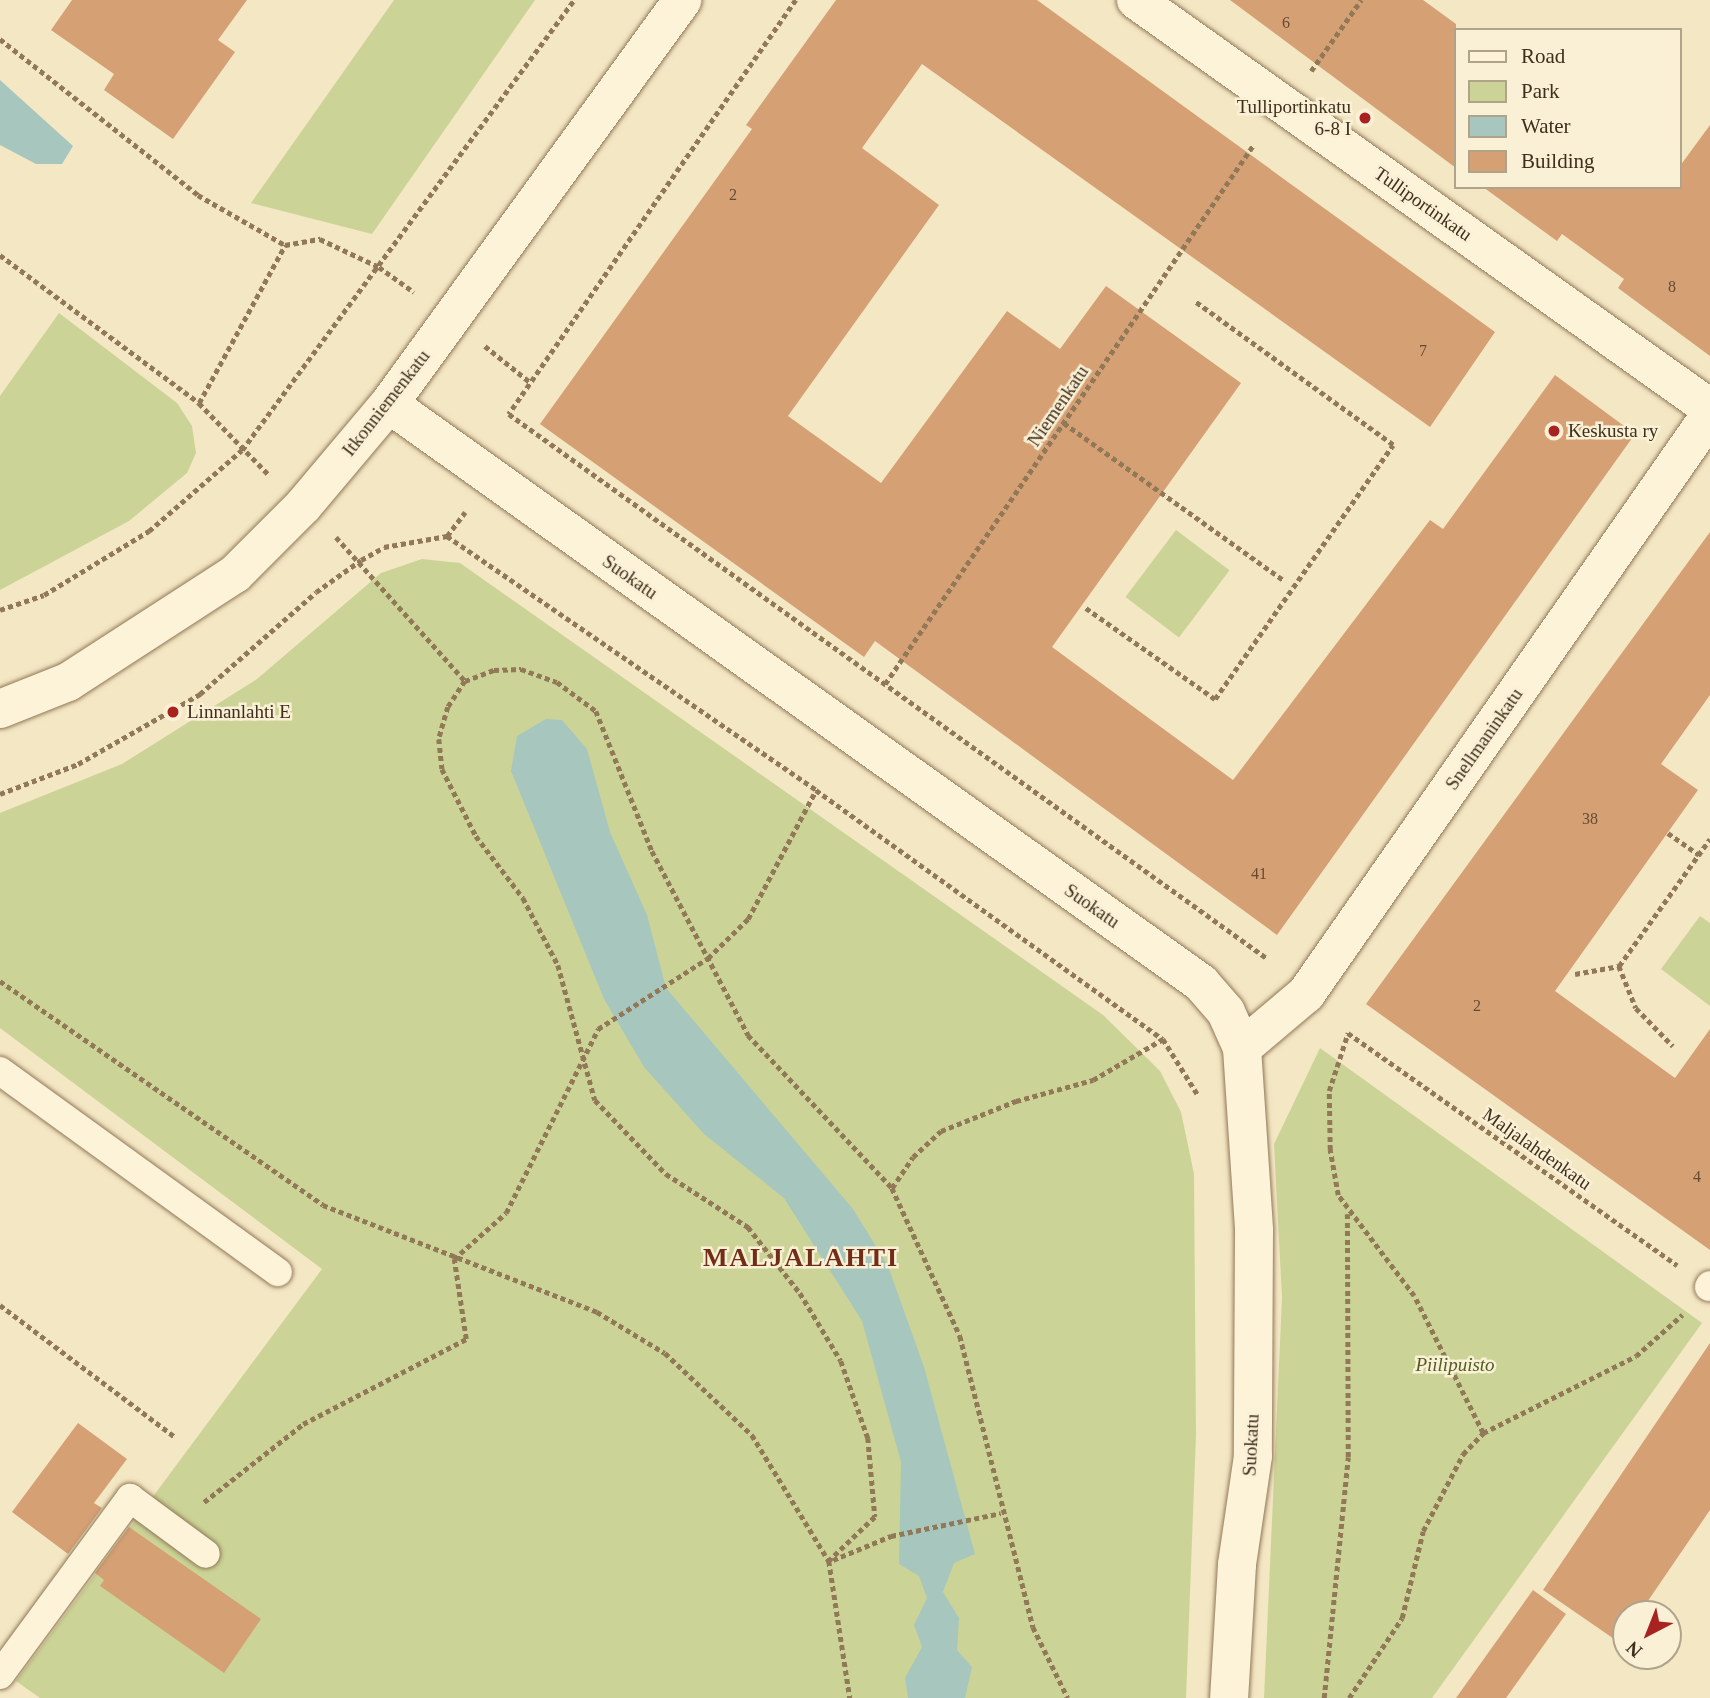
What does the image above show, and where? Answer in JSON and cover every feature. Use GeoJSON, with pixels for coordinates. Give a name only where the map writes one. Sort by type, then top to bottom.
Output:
{"type":"FeatureCollection","features":[{"type":"Feature","properties":{"kind":"street","name":"Itkonniemenkatu"},"geometry":{"type":"LineString","coordinates":[[0,709],[68,681],[235,574],[303,506],[389,404],[681,0]]}},
{"type":"Feature","properties":{"kind":"street","name":"Tulliportinkatu"},"geometry":{"type":"LineString","coordinates":[[1136,0],[1710,408]]}},
{"type":"Feature","properties":{"kind":"street","name":"Suokatu"},"geometry":{"type":"LineString","coordinates":[[389,404],[1201,984],[1226,1012],[1242,1048],[1254,1231],[1253,1456],[1237,1565],[1229,1698]]}},
{"type":"Feature","properties":{"kind":"street","name":"Snellmaninkatu"},"geometry":{"type":"LineString","coordinates":[[1242,1048],[1306,994],[1710,415]]}},
{"type":"Feature","properties":{"kind":"lane"},"geometry":{"type":"LineString","coordinates":[[0,1071],[278,1272]]}},
{"type":"Feature","properties":{"kind":"lane"},"geometry":{"type":"LineString","coordinates":[[0,1675],[130,1498],[206,1553]]}},
{"type":"Feature","properties":{"kind":"path"},"geometry":{"type":"LineString","coordinates":[[0,610],[44,595],[149,531],[242,450],[574,0]]}},
{"type":"Feature","properties":{"kind":"path"},"geometry":{"type":"LineString","coordinates":[[796,0],[509,414],[1268,959]]}},
{"type":"Feature","properties":{"kind":"path"},"geometry":{"type":"LineString","coordinates":[[1307,76],[1361,0]]}},
{"type":"Feature","properties":{"kind":"path"},"geometry":{"type":"LineString","coordinates":[[0,39],[198,195],[285,244],[320,239],[379,267]]}},
{"type":"Feature","properties":{"kind":"path","name":"Niemenkatu"},"geometry":{"type":"LineString","coordinates":[[885,684],[1254,144]]}},
{"type":"Feature","properties":{"kind":"path"},"geometry":{"type":"LineString","coordinates":[[199,403],[285,244]]}},
{"type":"Feature","properties":{"kind":"path"},"geometry":{"type":"LineString","coordinates":[[0,254],[199,403],[242,450]]}},
{"type":"Feature","properties":{"kind":"path"},"geometry":{"type":"LineString","coordinates":[[1086,608],[1214,699],[1393,445],[1195,301]]}},
{"type":"Feature","properties":{"kind":"path"},"geometry":{"type":"LineString","coordinates":[[1064,422],[1283,580]]}},
{"type":"Feature","properties":{"kind":"path"},"geometry":{"type":"LineString","coordinates":[[0,794],[78,764],[200,694],[316,592],[384,547],[447,536],[817,790],[1163,1039],[1093,1080],[1016,1101],[941,1131],[913,1157],[892,1188]]}},
{"type":"Feature","properties":{"kind":"path"},"geometry":{"type":"LineString","coordinates":[[361,561],[465,681]]}},
{"type":"Feature","properties":{"kind":"path"},"geometry":{"type":"LineString","coordinates":[[829,1561],[875,1517],[868,1438],[841,1361],[800,1293],[748,1227],[666,1174],[629,1141],[595,1100],[558,965],[523,898],[476,836],[442,769],[439,739],[448,707],[465,681],[494,670],[521,669],[557,682],[596,711],[652,851],[748,1035],[892,1188],[960,1336],[1001,1513],[1033,1627],[1068,1698]]}},
{"type":"Feature","properties":{"kind":"path"},"geometry":{"type":"LineString","coordinates":[[454,1259],[506,1213],[582,1055],[598,1028],[666,988],[708,958],[748,919],[817,790]]}},
{"type":"Feature","properties":{"kind":"path"},"geometry":{"type":"LineString","coordinates":[[1668,833],[1699,855]]}},
{"type":"Feature","properties":{"kind":"path"},"geometry":{"type":"LineString","coordinates":[[1575,974],[1619,966],[1710,839]]}},
{"type":"Feature","properties":{"kind":"path"},"geometry":{"type":"LineString","coordinates":[[1619,966],[1636,1008],[1673,1046]]}},
{"type":"Feature","properties":{"kind":"path"},"geometry":{"type":"LineString","coordinates":[[0,981],[323,1205],[454,1259],[597,1312],[665,1353],[752,1435],[829,1561],[850,1698]]}},
{"type":"Feature","properties":{"kind":"path","name":"Maljalahdenkatu"},"geometry":{"type":"LineString","coordinates":[[1347,1213],[1333,1175],[1329,1123],[1334,1065],[1348,1033],[1709,1285]]}},
{"type":"Feature","properties":{"kind":"path"},"geometry":{"type":"LineString","coordinates":[[1347,1213],[1414,1296],[1483,1433]]}},
{"type":"Feature","properties":{"kind":"path"},"geometry":{"type":"LineString","coordinates":[[1324,1698],[1348,1457],[1347,1213]]}},
{"type":"Feature","properties":{"kind":"path"},"geometry":{"type":"LineString","coordinates":[[176,1532],[224,1482],[303,1424],[466,1339],[454,1259]]}},
{"type":"Feature","properties":{"kind":"path"},"geometry":{"type":"LineString","coordinates":[[1349,1698],[1402,1618],[1423,1531],[1448,1475],[1483,1433],[1636,1356],[1664,1336],[1709,1285]]}},
{"type":"Feature","properties":{"kind":"path"},"geometry":{"type":"LineString","coordinates":[[0,1305],[175,1437]]}},
{"type":"Feature","properties":{"kind":"path"},"geometry":{"type":"LineString","coordinates":[[829,1561],[891,1536],[1001,1513]]}},
{"type":"Feature","properties":{"kind":"green space"},"geometry":{"type":"Polygon","coordinates":[[[394,0],[535,0],[372,234],[251,203],[394,0]]]}},
{"type":"Feature","properties":{"kind":"green space"},"geometry":{"type":"Polygon","coordinates":[[[59,313],[177,403],[192,426],[196,453],[187,473],[129,521],[0,590],[0,396],[59,313]]]}},
{"type":"Feature","properties":{"kind":"green space"},"geometry":{"type":"Polygon","coordinates":[[[1176,530],[1230,570],[1179,637],[1125,597],[1176,530]]]}},
{"type":"Feature","properties":{"kind":"green space"},"geometry":{"type":"Polygon","coordinates":[[[422,559],[460,563],[1103,1015],[1160,1071],[1181,1112],[1194,1174],[1196,1435],[1186,1698],[40,1698],[16,1681],[322,1269],[0,1028],[0,813],[122,764],[257,679],[381,573],[422,559]]]}},
{"type":"Feature","properties":{"kind":"green space"},"geometry":{"type":"Polygon","coordinates":[[[1700,916],[1710,923],[1710,1006],[1661,969],[1700,916]]]}},
{"type":"Feature","properties":{"kind":"green space","name":"Piilipuisto"},"geometry":{"type":"Polygon","coordinates":[[[1320,1048],[1702,1323],[1432,1698],[1264,1698],[1282,1298],[1274,1144],[1320,1048]]]}},
{"type":"Feature","properties":{"kind":"water"},"geometry":{"type":"Polygon","coordinates":[[[0,80],[73,146],[62,164],[36,164],[0,145],[0,80]]]}},
{"type":"Feature","properties":{"kind":"water"},"geometry":{"type":"Polygon","coordinates":[[[546,719],[562,720],[587,749],[610,832],[647,915],[666,988],[853,1209],[888,1266],[924,1367],[975,1554],[954,1563],[943,1592],[959,1618],[957,1650],[972,1667],[965,1698],[908,1698],[905,1678],[922,1647],[914,1625],[927,1598],[919,1576],[899,1564],[901,1462],[862,1321],[784,1198],[704,1134],[644,1067],[604,999],[511,771],[517,736],[546,719]]]}},
{"type":"Feature","properties":{"kind":"building"},"geometry":{"type":"Polygon","coordinates":[[[72,0],[247,0],[218,40],[235,52],[173,139],[104,90],[114,74],[51,30],[72,0]]]}},
{"type":"Feature","properties":{"kind":"building"},"geometry":{"type":"Polygon","coordinates":[[[836,0],[1037,0],[1495,332],[1430,427],[922,64],[862,148],[939,205],[788,416],[881,483],[1007,311],[1060,349],[1106,286],[1241,383],[1052,647],[1233,780],[1430,520],[1443,529],[1555,375],[1635,434],[1277,935],[875,641],[864,657],[540,424],[752,129],[746,125],[836,0]]]}},
{"type":"Feature","properties":{"kind":"building"},"geometry":{"type":"Polygon","coordinates":[[[1230,0],[1423,0],[1456,24],[1454,167],[1230,0]]]}},
{"type":"Feature","properties":{"kind":"building"},"geometry":{"type":"Polygon","coordinates":[[[1710,125],[1710,356],[1618,288],[1624,279],[1562,234],[1557,241],[1486,189],[1682,189],[1682,163],[1710,125]]]}},
{"type":"Feature","properties":{"kind":"building"},"geometry":{"type":"Polygon","coordinates":[[[1710,532],[1710,695],[1661,764],[1698,790],[1555,991],[1675,1078],[1710,1029],[1710,1250],[1366,1004],[1710,532]]]}},
{"type":"Feature","properties":{"kind":"building"},"geometry":{"type":"Polygon","coordinates":[[[1710,1343],[1710,1510],[1649,1600],[1612,1600],[1612,1637],[1543,1590],[1710,1343]]]}},
{"type":"Feature","properties":{"kind":"building"},"geometry":{"type":"Polygon","coordinates":[[[78,1423],[127,1459],[94,1503],[102,1508],[68,1554],[12,1512],[78,1423]]]}},
{"type":"Feature","properties":{"kind":"building"},"geometry":{"type":"Polygon","coordinates":[[[129,1527],[261,1619],[224,1673],[100,1586],[104,1580],[95,1573],[129,1527]]]}},
{"type":"Feature","properties":{"kind":"building"},"geometry":{"type":"Polygon","coordinates":[[[1533,1590],[1566,1614],[1506,1698],[1456,1698],[1533,1590]]]}},
{"type":"Feature","properties":{"kind":"place","name":"Tulliportinkatu 6-8 I"},"geometry":{"type":"Point","coordinates":[1365,118]}},
{"type":"Feature","properties":{"kind":"place","name":"Keskusta ry"},"geometry":{"type":"Point","coordinates":[1554,431]}},
{"type":"Feature","properties":{"kind":"place","name":"Linnanlahti E"},"geometry":{"type":"Point","coordinates":[173,712]}},
{"type":"Feature","properties":{"kind":"district","name":"MALJALAHTI"},"geometry":{"type":"Point","coordinates":[801,1258]}}]}
